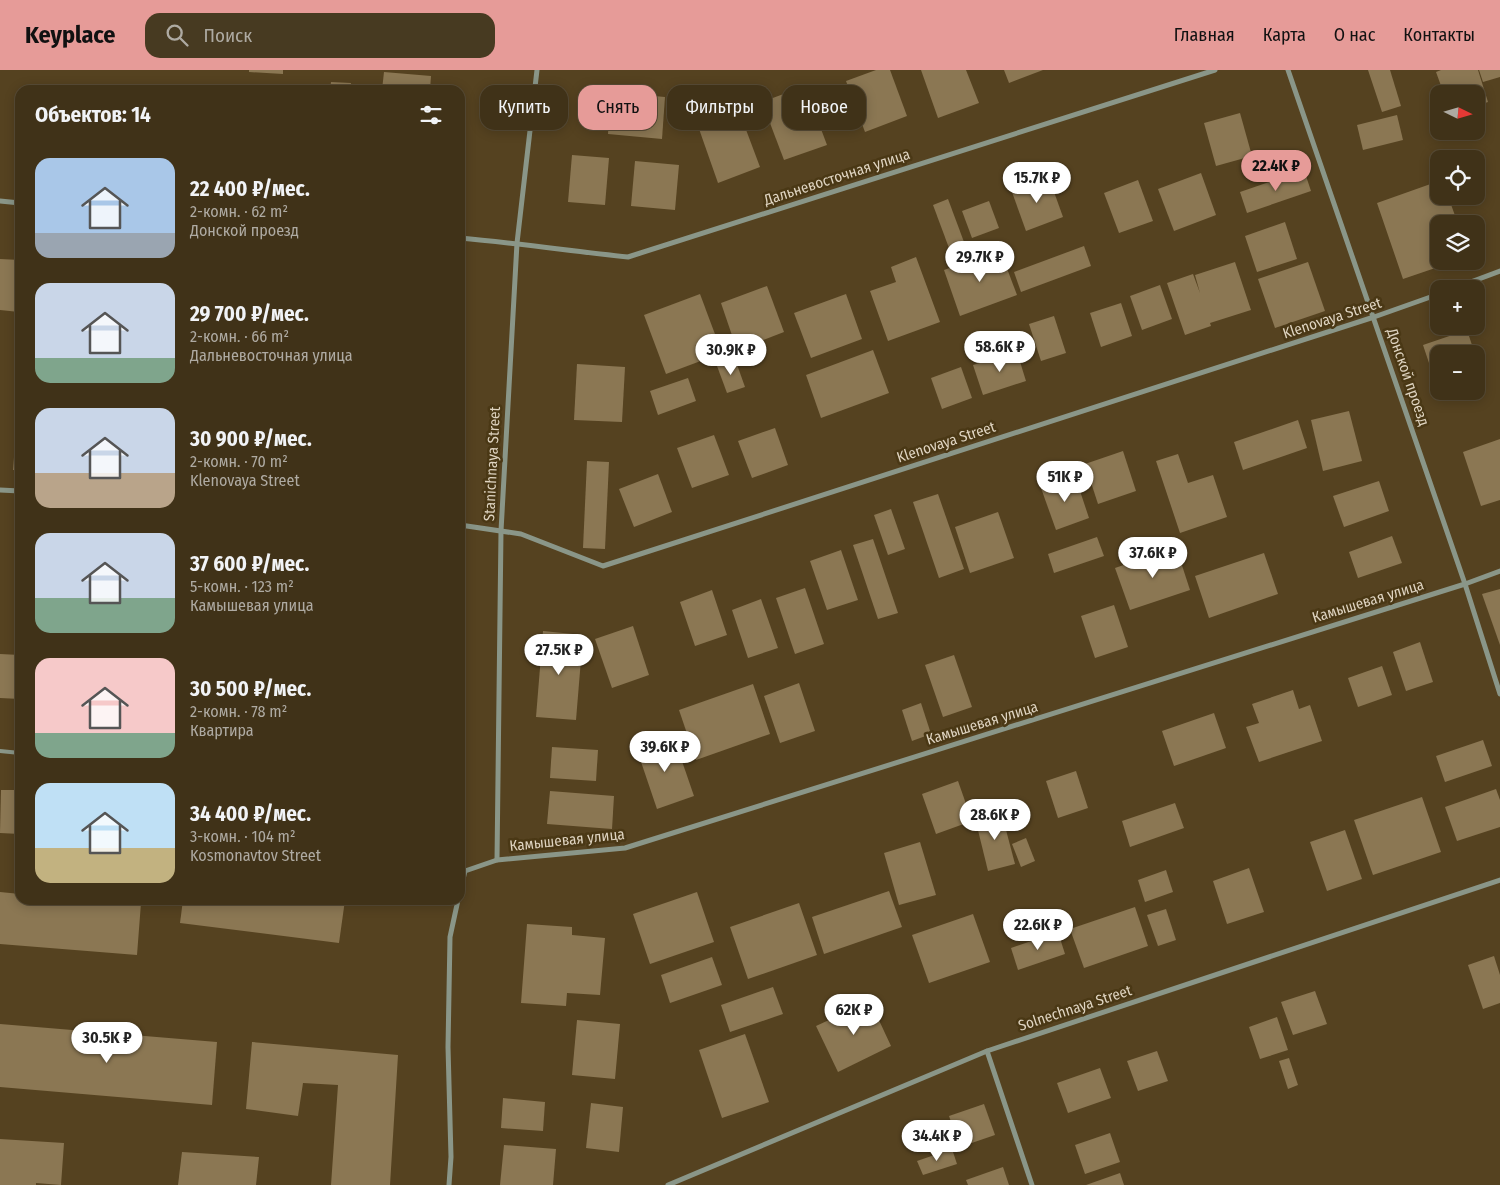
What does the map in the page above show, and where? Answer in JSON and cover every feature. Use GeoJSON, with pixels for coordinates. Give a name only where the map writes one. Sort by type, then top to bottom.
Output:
{"type":"FeatureCollection","features":[{"type":"Feature","properties":{"kind":"street","name":"Stanichnaya Street"},"geometry":{"type":"LineString","coordinates":[[496,860],[501,531],[517,243],[537,70]]}},
{"type":"Feature","properties":{"kind":"street","name":"Дальневосточная улица"},"geometry":{"type":"LineString","coordinates":[[465,238],[628,257],[1215,70]]}},
{"type":"Feature","properties":{"kind":"street","name":"Донской проезд"},"geometry":{"type":"LineString","coordinates":[[1288,70],[1465,584],[1500,694]]}},
{"type":"Feature","properties":{"kind":"street"},"geometry":{"type":"LineString","coordinates":[[0,201],[15,202]]}},
{"type":"Feature","properties":{"kind":"street"},"geometry":{"type":"LineString","coordinates":[[1476,280],[1500,271]]}},
{"type":"Feature","properties":{"kind":"street","name":"Klenovaya Street"},"geometry":{"type":"LineString","coordinates":[[465,526],[521,534],[603,566],[1374,317],[1430,297]]}},
{"type":"Feature","properties":{"kind":"street"},"geometry":{"type":"LineString","coordinates":[[0,490],[15,491]]}},
{"type":"Feature","properties":{"kind":"street","name":"Камышевая улица"},"geometry":{"type":"LineString","coordinates":[[465,871],[496,860],[625,848],[1465,584],[1500,571]]}},
{"type":"Feature","properties":{"kind":"street","name":"Solnechnaya Street"},"geometry":{"type":"LineString","coordinates":[[668,1185],[987,1051],[1500,880]]}},
{"type":"Feature","properties":{"kind":"street"},"geometry":{"type":"LineString","coordinates":[[449,1185],[451,1157],[448,1047],[450,936],[457,905]]}},
{"type":"Feature","properties":{"kind":"street"},"geometry":{"type":"LineString","coordinates":[[987,1051],[1032,1185]]}},
{"type":"Feature","properties":{"kind":"lane"},"geometry":{"type":"LineString","coordinates":[[0,751],[15,752]]}},
{"type":"Feature","properties":{"kind":"building"},"geometry":{"type":"Polygon","coordinates":[[[249,70],[283,70],[283,74],[249,72],[249,70]]]}},
{"type":"Feature","properties":{"kind":"building"},"geometry":{"type":"Polygon","coordinates":[[[876,70],[890,70],[907,116],[865,132],[866,85],[847,85],[846,81],[876,70]]]}},
{"type":"Feature","properties":{"kind":"building"},"geometry":{"type":"Polygon","coordinates":[[[921,70],[966,70],[979,103],[938,118],[921,70]]]}},
{"type":"Feature","properties":{"kind":"building"},"geometry":{"type":"Polygon","coordinates":[[[1004,70],[1043,70],[1009,83],[1004,70]]]}},
{"type":"Feature","properties":{"kind":"building"},"geometry":{"type":"Polygon","coordinates":[[[1368,70],[1390,70],[1401,106],[1382,112],[1368,70]]]}},
{"type":"Feature","properties":{"kind":"building"},"geometry":{"type":"Polygon","coordinates":[[[1441,70],[1478,70],[1483,85],[1441,85],[1436,72],[1441,70]]]}},
{"type":"Feature","properties":{"kind":"building"},"geometry":{"type":"Polygon","coordinates":[[[1479,70],[1500,70],[1500,77],[1483,82],[1479,70]]]}},
{"type":"Feature","properties":{"kind":"building"},"geometry":{"type":"Polygon","coordinates":[[[384,72],[431,76],[430,85],[383,85],[384,72]]]}},
{"type":"Feature","properties":{"kind":"building"},"geometry":{"type":"Polygon","coordinates":[[[331,82],[351,83],[351,85],[331,85],[331,82]]]}},
{"type":"Feature","properties":{"kind":"building"},"geometry":{"type":"Polygon","coordinates":[[[1485,92],[1488,102],[1485,103],[1485,92]]]}},
{"type":"Feature","properties":{"kind":"building"},"geometry":{"type":"Polygon","coordinates":[[[782,95],[782,130],[821,130],[827,145],[784,160],[772,128],[772,98],[782,95]]]}},
{"type":"Feature","properties":{"kind":"building"},"geometry":{"type":"Polygon","coordinates":[[[657,96],[665,97],[662,139],[608,134],[608,130],[657,130],[657,96]]]}},
{"type":"Feature","properties":{"kind":"building"},"geometry":{"type":"Polygon","coordinates":[[[1240,113],[1252,156],[1216,166],[1204,123],[1240,113]]]}},
{"type":"Feature","properties":{"kind":"building"},"geometry":{"type":"Polygon","coordinates":[[[1397,115],[1403,140],[1363,150],[1357,125],[1397,115]]]}},
{"type":"Feature","properties":{"kind":"building"},"geometry":{"type":"Polygon","coordinates":[[[699,130],[746,130],[760,167],[718,183],[699,130]]]}},
{"type":"Feature","properties":{"kind":"building"},"geometry":{"type":"Polygon","coordinates":[[[572,155],[609,158],[605,205],[568,202],[572,155]]]}},
{"type":"Feature","properties":{"kind":"building"},"geometry":{"type":"Polygon","coordinates":[[[635,161],[679,165],[675,210],[631,206],[635,161]]]}},
{"type":"Feature","properties":{"kind":"building"},"geometry":{"type":"Polygon","coordinates":[[[1304,170],[1311,191],[1247,213],[1240,192],[1304,170]]]}},
{"type":"Feature","properties":{"kind":"building"},"geometry":{"type":"Polygon","coordinates":[[[1201,173],[1216,215],[1174,231],[1158,189],[1201,173]]]}},
{"type":"Feature","properties":{"kind":"building"},"geometry":{"type":"Polygon","coordinates":[[[1049,178],[1063,217],[1026,231],[1012,192],[1049,178]]]}},
{"type":"Feature","properties":{"kind":"building"},"geometry":{"type":"Polygon","coordinates":[[[1138,180],[1153,221],[1119,233],[1104,193],[1138,180]]]}},
{"type":"Feature","properties":{"kind":"building"},"geometry":{"type":"Polygon","coordinates":[[[1430,184],[1430,205],[1451,205],[1455,215],[1430,215],[1430,270],[1403,279],[1377,203],[1430,184]]]}},
{"type":"Feature","properties":{"kind":"building"},"geometry":{"type":"Polygon","coordinates":[[[948,199],[964,242],[949,248],[933,205],[948,199]]]}},
{"type":"Feature","properties":{"kind":"building"},"geometry":{"type":"Polygon","coordinates":[[[989,201],[999,228],[972,238],[962,211],[989,201]]]}},
{"type":"Feature","properties":{"kind":"building"},"geometry":{"type":"Polygon","coordinates":[[[1285,222],[1297,259],[1257,272],[1245,236],[1285,222]]]}},
{"type":"Feature","properties":{"kind":"building"},"geometry":{"type":"Polygon","coordinates":[[[1084,246],[1091,266],[1021,292],[1014,272],[1084,246]]]}},
{"type":"Feature","properties":{"kind":"building"},"geometry":{"type":"Polygon","coordinates":[[[1000,250],[1017,295],[960,316],[944,270],[1000,250]]]}},
{"type":"Feature","properties":{"kind":"building"},"geometry":{"type":"Polygon","coordinates":[[[916,257],[940,322],[888,341],[870,291],[896,282],[891,267],[916,257]]]}},
{"type":"Feature","properties":{"kind":"building"},"geometry":{"type":"Polygon","coordinates":[[[0,259],[15,260],[15,312],[0,310],[0,259]]]}},
{"type":"Feature","properties":{"kind":"building"},"geometry":{"type":"Polygon","coordinates":[[[1235,262],[1251,310],[1210,323],[1211,326],[1185,335],[1167,283],[1193,274],[1200,293],[1195,275],[1235,262]]]}},
{"type":"Feature","properties":{"kind":"building"},"geometry":{"type":"Polygon","coordinates":[[[1308,262],[1325,311],[1275,328],[1258,279],[1308,262]]]}},
{"type":"Feature","properties":{"kind":"building"},"geometry":{"type":"Polygon","coordinates":[[[1160,285],[1172,319],[1142,330],[1130,296],[1160,285]]]}},
{"type":"Feature","properties":{"kind":"building"},"geometry":{"type":"Polygon","coordinates":[[[767,286],[784,332],[737,350],[721,303],[767,286]]]}},
{"type":"Feature","properties":{"kind":"building"},"geometry":{"type":"Polygon","coordinates":[[[700,294],[722,353],[666,374],[644,315],[700,294]]]}},
{"type":"Feature","properties":{"kind":"building"},"geometry":{"type":"Polygon","coordinates":[[[846,294],[862,339],[811,358],[794,313],[846,294]]]}},
{"type":"Feature","properties":{"kind":"building"},"geometry":{"type":"Polygon","coordinates":[[[1121,303],[1132,336],[1101,347],[1090,313],[1121,303]]]}},
{"type":"Feature","properties":{"kind":"building"},"geometry":{"type":"Polygon","coordinates":[[[1054,316],[1066,353],[1041,361],[1029,324],[1054,316]]]}},
{"type":"Feature","properties":{"kind":"building"},"geometry":{"type":"Polygon","coordinates":[[[1452,335],[1469,335],[1472,345],[1430,345],[1430,366],[1423,345],[1452,335]]]}},
{"type":"Feature","properties":{"kind":"building"},"geometry":{"type":"Polygon","coordinates":[[[873,350],[889,393],[821,418],[806,375],[873,350]]]}},
{"type":"Feature","properties":{"kind":"building"},"geometry":{"type":"Polygon","coordinates":[[[1017,352],[1026,381],[983,395],[973,365],[1017,352]]]}},
{"type":"Feature","properties":{"kind":"building"},"geometry":{"type":"Polygon","coordinates":[[[735,359],[745,387],[727,393],[717,366],[735,359]]]}},
{"type":"Feature","properties":{"kind":"building"},"geometry":{"type":"Polygon","coordinates":[[[577,364],[625,367],[622,422],[574,420],[577,364]]]}},
{"type":"Feature","properties":{"kind":"building"},"geometry":{"type":"Polygon","coordinates":[[[961,367],[972,398],[942,409],[931,378],[961,367]]]}},
{"type":"Feature","properties":{"kind":"building"},"geometry":{"type":"Polygon","coordinates":[[[688,378],[696,401],[658,415],[650,391],[688,378]]]}},
{"type":"Feature","properties":{"kind":"building"},"geometry":{"type":"Polygon","coordinates":[[[1349,411],[1362,461],[1323,471],[1311,420],[1349,411]]]}},
{"type":"Feature","properties":{"kind":"building"},"geometry":{"type":"Polygon","coordinates":[[[1298,420],[1307,448],[1243,470],[1234,442],[1298,420]]]}},
{"type":"Feature","properties":{"kind":"building"},"geometry":{"type":"Polygon","coordinates":[[[775,428],[788,465],[752,478],[738,441],[775,428]]]}},
{"type":"Feature","properties":{"kind":"building"},"geometry":{"type":"Polygon","coordinates":[[[714,435],[729,475],[692,488],[677,448],[714,435]]]}},
{"type":"Feature","properties":{"kind":"building"},"geometry":{"type":"Polygon","coordinates":[[[1500,439],[1500,500],[1481,506],[1463,452],[1500,439]]]}},
{"type":"Feature","properties":{"kind":"building"},"geometry":{"type":"Polygon","coordinates":[[[15,444],[15,470],[13,470],[15,444]]]}},
{"type":"Feature","properties":{"kind":"building"},"geometry":{"type":"Polygon","coordinates":[[[1123,451],[1136,491],[1098,504],[1085,464],[1123,451]]]}},
{"type":"Feature","properties":{"kind":"building"},"geometry":{"type":"Polygon","coordinates":[[[1178,454],[1188,483],[1213,475],[1227,517],[1180,533],[1156,461],[1178,454]]]}},
{"type":"Feature","properties":{"kind":"building"},"geometry":{"type":"Polygon","coordinates":[[[587,461],[609,462],[605,549],[583,548],[587,461]]]}},
{"type":"Feature","properties":{"kind":"building"},"geometry":{"type":"Polygon","coordinates":[[[658,474],[672,512],[634,527],[619,489],[658,474]]]}},
{"type":"Feature","properties":{"kind":"building"},"geometry":{"type":"Polygon","coordinates":[[[1075,476],[1089,518],[1056,530],[1041,488],[1075,476]]]}},
{"type":"Feature","properties":{"kind":"building"},"geometry":{"type":"Polygon","coordinates":[[[1379,481],[1389,511],[1344,527],[1333,496],[1379,481]]]}},
{"type":"Feature","properties":{"kind":"building"},"geometry":{"type":"Polygon","coordinates":[[[938,494],[964,569],[939,578],[913,502],[938,494]]]}},
{"type":"Feature","properties":{"kind":"building"},"geometry":{"type":"Polygon","coordinates":[[[891,509],[905,549],[888,555],[874,515],[891,509]]]}},
{"type":"Feature","properties":{"kind":"building"},"geometry":{"type":"Polygon","coordinates":[[[998,512],[1014,558],[970,573],[955,527],[998,512]]]}},
{"type":"Feature","properties":{"kind":"building"},"geometry":{"type":"Polygon","coordinates":[[[1392,536],[1402,563],[1358,578],[1349,552],[1392,536]]]}},
{"type":"Feature","properties":{"kind":"building"},"geometry":{"type":"Polygon","coordinates":[[[1097,537],[1104,556],[1054,573],[1048,554],[1097,537]]]}},
{"type":"Feature","properties":{"kind":"building"},"geometry":{"type":"Polygon","coordinates":[[[873,539],[898,613],[878,619],[853,545],[873,539]]]}},
{"type":"Feature","properties":{"kind":"building"},"geometry":{"type":"Polygon","coordinates":[[[1176,547],[1190,590],[1130,610],[1115,568],[1176,547]]]}},
{"type":"Feature","properties":{"kind":"building"},"geometry":{"type":"Polygon","coordinates":[[[841,550],[858,600],[827,610],[810,561],[841,550]]]}},
{"type":"Feature","properties":{"kind":"building"},"geometry":{"type":"Polygon","coordinates":[[[1264,553],[1278,594],[1209,618],[1195,576],[1264,553]]]}},
{"type":"Feature","properties":{"kind":"building"},"geometry":{"type":"Polygon","coordinates":[[[805,588],[824,644],[795,654],[776,598],[805,588]]]}},
{"type":"Feature","properties":{"kind":"building"},"geometry":{"type":"Polygon","coordinates":[[[1500,589],[1500,645],[1482,594],[1500,589]]]}},
{"type":"Feature","properties":{"kind":"building"},"geometry":{"type":"Polygon","coordinates":[[[712,590],[727,635],[695,646],[680,602],[712,590]]]}},
{"type":"Feature","properties":{"kind":"building"},"geometry":{"type":"Polygon","coordinates":[[[761,599],[778,648],[748,658],[732,610],[761,599]]]}},
{"type":"Feature","properties":{"kind":"building"},"geometry":{"type":"Polygon","coordinates":[[[1114,605],[1128,647],[1095,658],[1081,616],[1114,605]]]}},
{"type":"Feature","properties":{"kind":"building"},"geometry":{"type":"Polygon","coordinates":[[[633,626],[649,675],[612,688],[595,639],[633,626]]]}},
{"type":"Feature","properties":{"kind":"building"},"geometry":{"type":"Polygon","coordinates":[[[543,631],[583,635],[576,720],[536,717],[543,631]]]}},
{"type":"Feature","properties":{"kind":"building"},"geometry":{"type":"Polygon","coordinates":[[[1420,642],[1433,682],[1406,691],[1393,652],[1420,642]]]}},
{"type":"Feature","properties":{"kind":"building"},"geometry":{"type":"Polygon","coordinates":[[[0,654],[15,655],[15,699],[0,698],[0,654]]]}},
{"type":"Feature","properties":{"kind":"building"},"geometry":{"type":"Polygon","coordinates":[[[954,655],[972,707],[943,717],[925,665],[954,655]]]}},
{"type":"Feature","properties":{"kind":"building"},"geometry":{"type":"Polygon","coordinates":[[[1382,666],[1392,695],[1358,707],[1348,678],[1382,666]]]}},
{"type":"Feature","properties":{"kind":"building"},"geometry":{"type":"Polygon","coordinates":[[[799,683],[815,731],[780,743],[764,696],[799,683]]]}},
{"type":"Feature","properties":{"kind":"building"},"geometry":{"type":"Polygon","coordinates":[[[753,684],[770,734],[696,760],[679,710],[753,684]]]}},
{"type":"Feature","properties":{"kind":"building"},"geometry":{"type":"Polygon","coordinates":[[[1293,690],[1299,709],[1310,705],[1322,741],[1259,762],[1246,727],[1259,723],[1252,704],[1293,690]]]}},
{"type":"Feature","properties":{"kind":"building"},"geometry":{"type":"Polygon","coordinates":[[[921,703],[931,734],[912,741],[902,710],[921,703]]]}},
{"type":"Feature","properties":{"kind":"building"},"geometry":{"type":"Polygon","coordinates":[[[1214,713],[1226,748],[1174,766],[1162,731],[1214,713]]]}},
{"type":"Feature","properties":{"kind":"building"},"geometry":{"type":"Polygon","coordinates":[[[674,738],[694,796],[657,809],[637,750],[674,738]]]}},
{"type":"Feature","properties":{"kind":"building"},"geometry":{"type":"Polygon","coordinates":[[[1483,740],[1492,766],[1445,782],[1436,756],[1483,740]]]}},
{"type":"Feature","properties":{"kind":"building"},"geometry":{"type":"Polygon","coordinates":[[[552,747],[598,750],[596,781],[550,778],[552,747]]]}},
{"type":"Feature","properties":{"kind":"building"},"geometry":{"type":"Polygon","coordinates":[[[1076,771],[1088,808],[1058,818],[1046,781],[1076,771]]]}},
{"type":"Feature","properties":{"kind":"building"},"geometry":{"type":"Polygon","coordinates":[[[958,781],[972,821],[936,834],[922,794],[958,781]]]}},
{"type":"Feature","properties":{"kind":"building"},"geometry":{"type":"Polygon","coordinates":[[[1496,789],[1500,800],[1500,827],[1457,841],[1445,807],[1496,789]]]}},
{"type":"Feature","properties":{"kind":"building"},"geometry":{"type":"Polygon","coordinates":[[[1,790],[15,790],[15,834],[0,833],[1,790]]]}},
{"type":"Feature","properties":{"kind":"building"},"geometry":{"type":"Polygon","coordinates":[[[550,791],[614,796],[612,829],[547,824],[550,791]]]}},
{"type":"Feature","properties":{"kind":"building"},"geometry":{"type":"Polygon","coordinates":[[[1422,797],[1441,852],[1373,875],[1354,820],[1422,797]]]}},
{"type":"Feature","properties":{"kind":"building"},"geometry":{"type":"Polygon","coordinates":[[[1175,803],[1184,828],[1130,847],[1122,821],[1175,803]]]}},
{"type":"Feature","properties":{"kind":"building"},"geometry":{"type":"Polygon","coordinates":[[[1001,811],[1015,864],[988,871],[975,818],[1001,811]]]}},
{"type":"Feature","properties":{"kind":"building"},"geometry":{"type":"Polygon","coordinates":[[[1345,830],[1362,879],[1327,891],[1310,842],[1345,830]]]}},
{"type":"Feature","properties":{"kind":"building"},"geometry":{"type":"Polygon","coordinates":[[[1026,838],[1035,861],[1021,867],[1012,844],[1026,838]]]}},
{"type":"Feature","properties":{"kind":"building"},"geometry":{"type":"Polygon","coordinates":[[[920,842],[936,895],[899,905],[884,853],[920,842]]]}},
{"type":"Feature","properties":{"kind":"building"},"geometry":{"type":"Polygon","coordinates":[[[1249,868],[1264,912],[1227,924],[1213,881],[1249,868]]]}},
{"type":"Feature","properties":{"kind":"building"},"geometry":{"type":"Polygon","coordinates":[[[1166,870],[1173,892],[1145,902],[1138,880],[1166,870]]]}},
{"type":"Feature","properties":{"kind":"building"},"geometry":{"type":"Polygon","coordinates":[[[889,891],[902,927],[824,954],[812,917],[889,891]]]}},
{"type":"Feature","properties":{"kind":"building"},"geometry":{"type":"Polygon","coordinates":[[[0,892],[15,894],[15,905],[141,905],[137,955],[0,944],[0,892]]]}},
{"type":"Feature","properties":{"kind":"building"},"geometry":{"type":"Polygon","coordinates":[[[697,892],[714,942],[650,964],[633,914],[697,892]]]}},
{"type":"Feature","properties":{"kind":"building"},"geometry":{"type":"Polygon","coordinates":[[[799,903],[817,955],[748,979],[730,927],[799,903]]]}},
{"type":"Feature","properties":{"kind":"building"},"geometry":{"type":"Polygon","coordinates":[[[182,905],[344,905],[339,943],[180,923],[182,905]]]}},
{"type":"Feature","properties":{"kind":"building"},"geometry":{"type":"Polygon","coordinates":[[[1135,907],[1148,946],[1084,968],[1070,929],[1135,907]]]}},
{"type":"Feature","properties":{"kind":"building"},"geometry":{"type":"Polygon","coordinates":[[[1166,909],[1176,940],[1158,946],[1147,915],[1166,909]]]}},
{"type":"Feature","properties":{"kind":"building"},"geometry":{"type":"Polygon","coordinates":[[[973,914],[990,962],[929,983],[912,935],[973,914]]]}},
{"type":"Feature","properties":{"kind":"building"},"geometry":{"type":"Polygon","coordinates":[[[527,924],[572,927],[572,935],[605,938],[600,995],[567,993],[566,1006],[521,1003],[527,924]]]}},
{"type":"Feature","properties":{"kind":"building"},"geometry":{"type":"Polygon","coordinates":[[[1058,932],[1065,954],[1018,970],[1011,948],[1058,932]]]}},
{"type":"Feature","properties":{"kind":"building"},"geometry":{"type":"Polygon","coordinates":[[[1494,956],[1500,975],[1500,1003],[1483,1009],[1468,965],[1494,956]]]}},
{"type":"Feature","properties":{"kind":"building"},"geometry":{"type":"Polygon","coordinates":[[[712,957],[722,985],[670,1003],[661,975],[712,957]]]}},
{"type":"Feature","properties":{"kind":"building"},"geometry":{"type":"Polygon","coordinates":[[[773,987],[783,1014],[730,1032],[721,1005],[773,987]]]}},
{"type":"Feature","properties":{"kind":"building"},"geometry":{"type":"Polygon","coordinates":[[[1315,991],[1327,1024],[1293,1035],[1281,1002],[1315,991]]]}},
{"type":"Feature","properties":{"kind":"building"},"geometry":{"type":"Polygon","coordinates":[[[870,1001],[891,1046],[838,1072],[816,1026],[870,1001]]]}},
{"type":"Feature","properties":{"kind":"building"},"geometry":{"type":"Polygon","coordinates":[[[1277,1017],[1288,1050],[1260,1059],[1249,1027],[1277,1017]]]}},
{"type":"Feature","properties":{"kind":"building"},"geometry":{"type":"Polygon","coordinates":[[[577,1020],[620,1024],[615,1079],[572,1075],[577,1020]]]}},
{"type":"Feature","properties":{"kind":"building"},"geometry":{"type":"Polygon","coordinates":[[[0,1024],[217,1042],[212,1105],[0,1087],[0,1024]]]}},
{"type":"Feature","properties":{"kind":"building"},"geometry":{"type":"Polygon","coordinates":[[[745,1034],[769,1102],[722,1118],[699,1050],[745,1034]]]}},
{"type":"Feature","properties":{"kind":"building"},"geometry":{"type":"Polygon","coordinates":[[[252,1042],[398,1055],[390,1185],[331,1185],[338,1085],[303,1083],[298,1116],[246,1109],[252,1042]]]}},
{"type":"Feature","properties":{"kind":"building"},"geometry":{"type":"Polygon","coordinates":[[[1157,1051],[1168,1081],[1138,1091],[1127,1061],[1157,1051]]]}},
{"type":"Feature","properties":{"kind":"building"},"geometry":{"type":"Polygon","coordinates":[[[1289,1058],[1298,1085],[1288,1089],[1279,1061],[1289,1058]]]}},
{"type":"Feature","properties":{"kind":"building"},"geometry":{"type":"Polygon","coordinates":[[[1100,1068],[1111,1098],[1068,1113],[1057,1083],[1100,1068]]]}},
{"type":"Feature","properties":{"kind":"building"},"geometry":{"type":"Polygon","coordinates":[[[503,1098],[545,1102],[543,1131],[501,1128],[503,1098]]]}},
{"type":"Feature","properties":{"kind":"building"},"geometry":{"type":"Polygon","coordinates":[[[591,1103],[623,1107],[619,1152],[586,1148],[591,1103]]]}},
{"type":"Feature","properties":{"kind":"building"},"geometry":{"type":"Polygon","coordinates":[[[984,1104],[995,1135],[960,1147],[949,1116],[984,1104]]]}},
{"type":"Feature","properties":{"kind":"building"},"geometry":{"type":"Polygon","coordinates":[[[1110,1133],[1120,1162],[1085,1174],[1075,1145],[1110,1133]]]}},
{"type":"Feature","properties":{"kind":"building"},"geometry":{"type":"Polygon","coordinates":[[[0,1139],[64,1143],[61,1185],[36,1183],[36,1185],[0,1185],[0,1139]]]}},
{"type":"Feature","properties":{"kind":"building"},"geometry":{"type":"Polygon","coordinates":[[[504,1145],[556,1149],[553,1185],[500,1185],[504,1145]]]}},
{"type":"Feature","properties":{"kind":"building"},"geometry":{"type":"Polygon","coordinates":[[[952,1149],[957,1164],[923,1175],[917,1161],[952,1149]]]}},
{"type":"Feature","properties":{"kind":"building"},"geometry":{"type":"Polygon","coordinates":[[[182,1152],[259,1157],[256,1185],[178,1185],[182,1152]]]}},
{"type":"Feature","properties":{"kind":"building"},"geometry":{"type":"Polygon","coordinates":[[[1003,1167],[1009,1185],[968,1185],[966,1180],[1003,1167]]]}},
{"type":"Feature","properties":{"kind":"building"},"geometry":{"type":"Polygon","coordinates":[[[1120,1173],[1124,1185],[1086,1185],[1120,1173]]]}}]}
